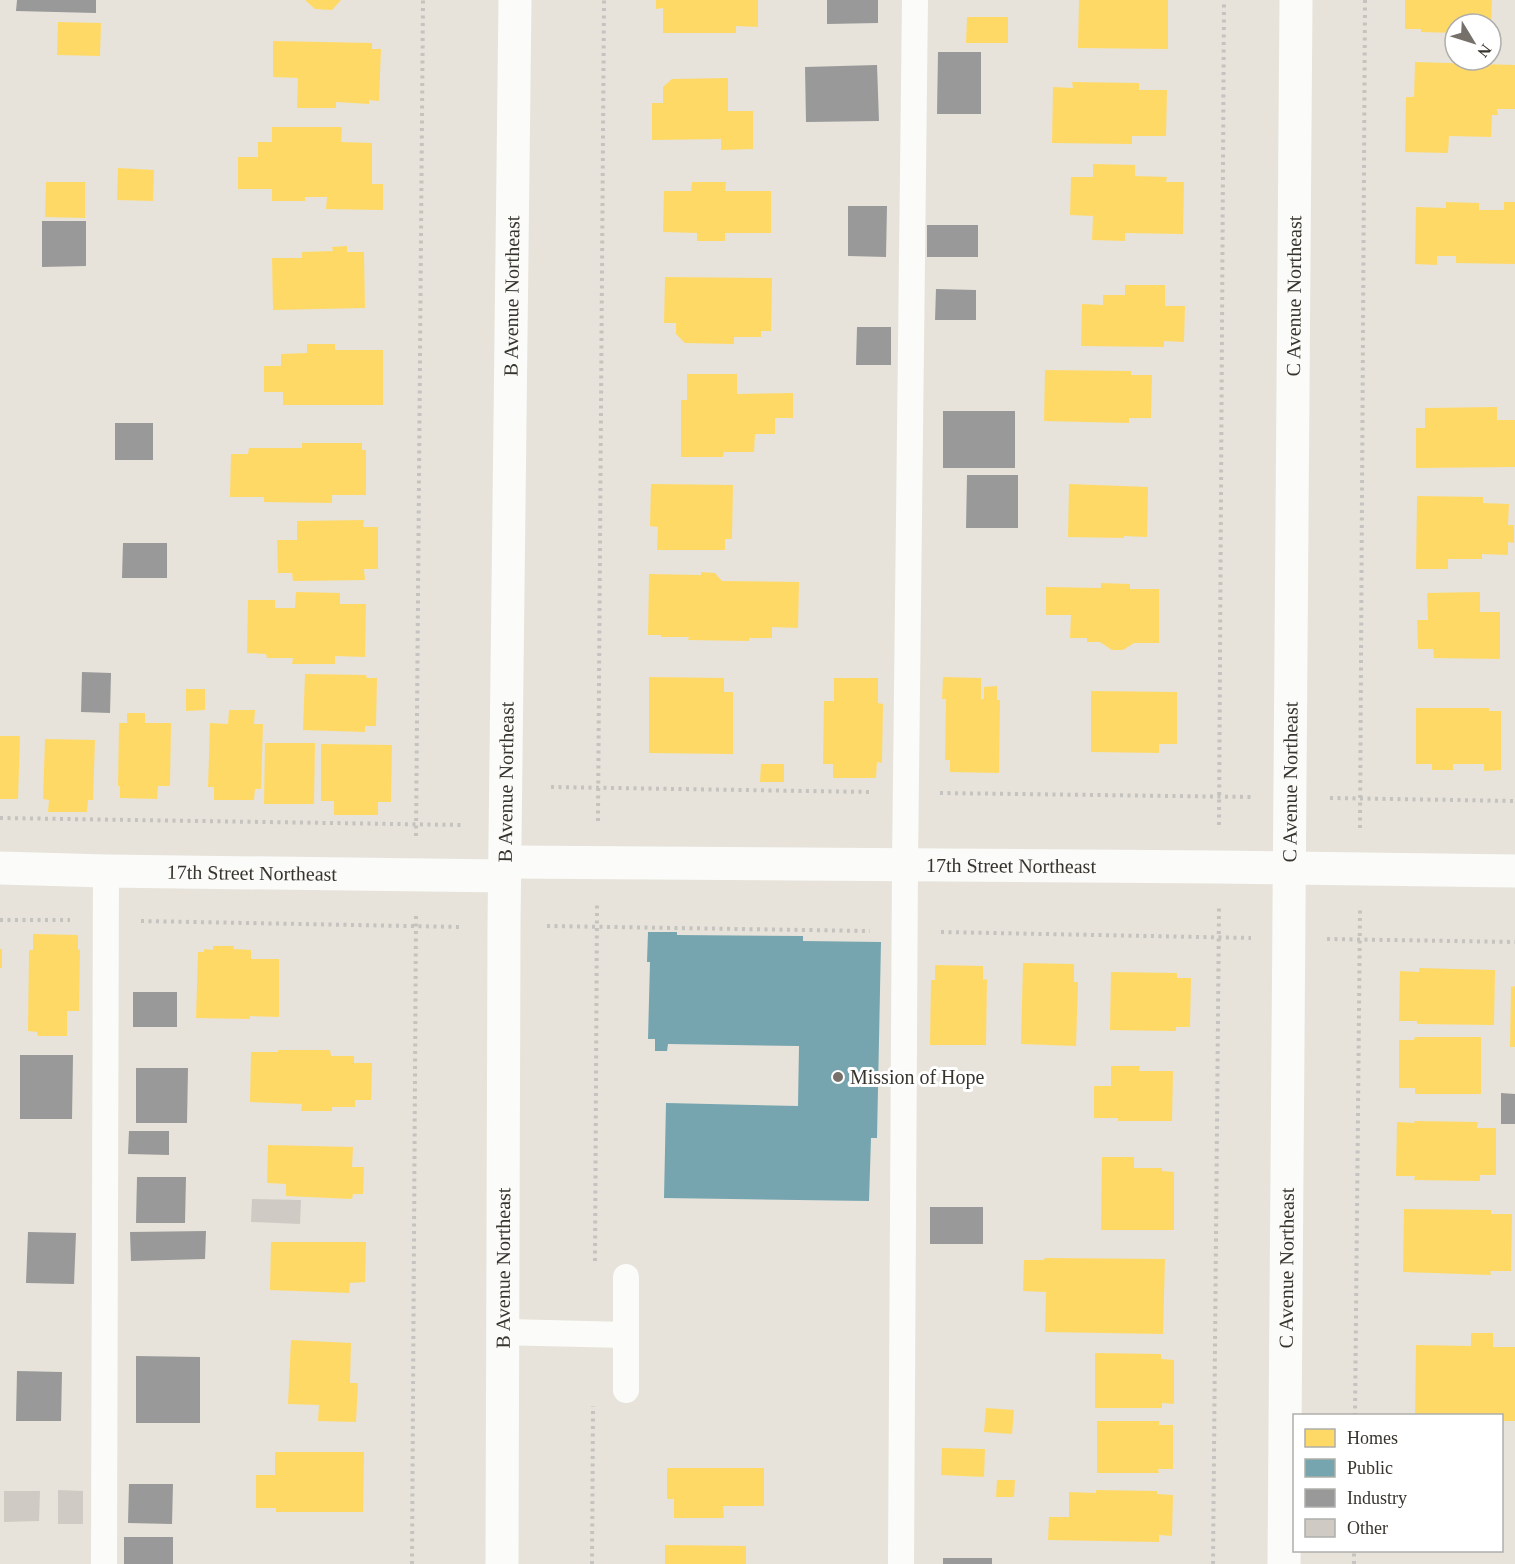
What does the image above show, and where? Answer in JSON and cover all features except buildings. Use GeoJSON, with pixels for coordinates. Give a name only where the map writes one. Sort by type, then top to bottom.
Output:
{"type":"FeatureCollection","features":[{"type":"Feature","properties":{"kind":"street","name":"B Avenue Northeast"},"geometry":{"type":"LineString","coordinates":[[502,1564],[505,869],[515,0]]}},
{"type":"Feature","properties":{"kind":"street","name":"C Avenue Northeast"},"geometry":{"type":"LineString","coordinates":[[1284,1564],[1296,0]]}},
{"type":"Feature","properties":{"kind":"street","name":"17th Street Northeast"},"geometry":{"type":"LineString","coordinates":[[0,868],[106,871],[906,865],[1515,871]]}},
{"type":"Feature","properties":{"kind":"lane"},"geometry":{"type":"LineString","coordinates":[[902,1564],[906,865],[915,0]]}},
{"type":"Feature","properties":{"kind":"lane"},"geometry":{"type":"LineString","coordinates":[[104,1564],[106,871]]}},
{"type":"Feature","properties":{"kind":"lane"},"geometry":{"type":"LineString","coordinates":[[626,1277],[626,1390]]}},
{"type":"Feature","properties":{"kind":"lane"},"geometry":{"type":"LineString","coordinates":[[503,1332],[626,1335]]}},
{"type":"Feature","properties":{"kind":"path"},"geometry":{"type":"LineString","coordinates":[[417,825],[423,0]]}},
{"type":"Feature","properties":{"kind":"path"},"geometry":{"type":"LineString","coordinates":[[598,820],[603,0]]}},
{"type":"Feature","properties":{"kind":"path"},"geometry":{"type":"LineString","coordinates":[[1219,825],[1224,0]]}},
{"type":"Feature","properties":{"kind":"path"},"geometry":{"type":"LineString","coordinates":[[1360,828],[1365,0]]}},
{"type":"Feature","properties":{"kind":"path"},"geometry":{"type":"LineString","coordinates":[[1319,798],[1515,801]]}},
{"type":"Feature","properties":{"kind":"path"},"geometry":{"type":"LineString","coordinates":[[0,818],[462,825]]}},
{"type":"Feature","properties":{"kind":"path"},"geometry":{"type":"LineString","coordinates":[[594,1262],[597,898]]}},
{"type":"Feature","properties":{"kind":"path"},"geometry":{"type":"LineString","coordinates":[[412,1564],[416,906]]}},
{"type":"Feature","properties":{"kind":"path"},"geometry":{"type":"LineString","coordinates":[[1213,1564],[1219,907]]}},
{"type":"Feature","properties":{"kind":"path"},"geometry":{"type":"LineString","coordinates":[[1355,1414],[1360,910]]}},
{"type":"Feature","properties":{"kind":"path"},"geometry":{"type":"LineString","coordinates":[[0,920],[461,927]]}},
{"type":"Feature","properties":{"kind":"path"},"geometry":{"type":"LineString","coordinates":[[1317,939],[1515,942]]}},
{"type":"Feature","properties":{"kind":"path"},"geometry":{"type":"LineString","coordinates":[[592,1564],[593,1403]]}},
{"type":"Feature","properties":{"kind":"place","name":"Mission of Hope"},"geometry":{"type":"Point","coordinates":[838,1077]}}]}
